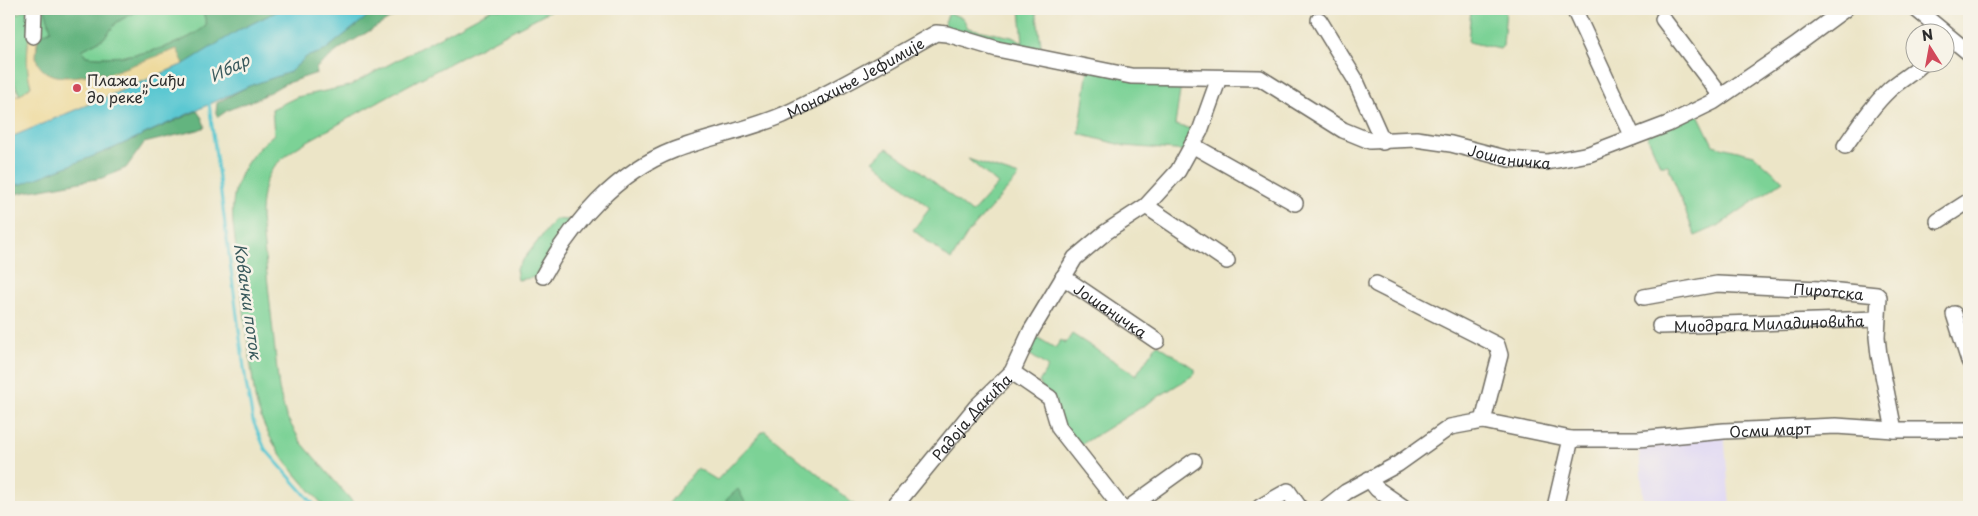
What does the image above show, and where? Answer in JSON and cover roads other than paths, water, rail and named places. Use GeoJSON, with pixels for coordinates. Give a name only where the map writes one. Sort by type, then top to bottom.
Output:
{"type":"FeatureCollection","features":[{"type":"Feature","properties":{"kind":"street"},"geometry":{"type":"LineString","coordinates":[[33,36],[34,9]]}},
{"type":"Feature","properties":{"kind":"street"},"geometry":{"type":"LineString","coordinates":[[1574,9],[1633,137]]}},
{"type":"Feature","properties":{"kind":"street","name":"Јошаничка"},"geometry":{"type":"LineString","coordinates":[[1012,372],[1031,331],[1075,258],[1106,232],[1146,206],[1178,170],[1192,145],[1219,78],[1260,78],[1343,130],[1370,141],[1382,142],[1416,139],[1450,144],[1509,159],[1534,162],[1560,160],[1588,154],[1668,124],[1721,96],[1796,46],[1845,9]]}},
{"type":"Feature","properties":{"kind":"street"},"geometry":{"type":"LineString","coordinates":[[1916,9],[1932,22]]}},
{"type":"Feature","properties":{"kind":"street"},"geometry":{"type":"LineString","coordinates":[[1319,20],[1355,79],[1382,142]]}},
{"type":"Feature","properties":{"kind":"street"},"geometry":{"type":"LineString","coordinates":[[1662,20],[1721,96]]}},
{"type":"Feature","properties":{"kind":"street","name":"Монахиње Јефимије"},"geometry":{"type":"LineString","coordinates":[[543,276],[552,260],[590,209],[617,184],[641,167],[673,151],[780,116],[936,33],[947,34],[997,49],[1131,76],[1219,78]]}},
{"type":"Feature","properties":{"kind":"street"},"geometry":{"type":"LineString","coordinates":[[1956,42],[1969,53]]}},
{"type":"Feature","properties":{"kind":"street"},"geometry":{"type":"LineString","coordinates":[[1845,146],[1877,103],[1902,79],[1914,72]]}},
{"type":"Feature","properties":{"kind":"street"},"geometry":{"type":"LineString","coordinates":[[1192,145],[1295,203]]}},
{"type":"Feature","properties":{"kind":"street"},"geometry":{"type":"LineString","coordinates":[[1938,221],[1969,201]]}},
{"type":"Feature","properties":{"kind":"street"},"geometry":{"type":"LineString","coordinates":[[1146,206],[1227,261]]}},
{"type":"Feature","properties":{"kind":"street","name":"Јошаничка"},"geometry":{"type":"LineString","coordinates":[[1063,277],[1157,341]]}},
{"type":"Feature","properties":{"kind":"street"},"geometry":{"type":"LineString","coordinates":[[1376,284],[1496,345],[1500,355],[1484,421]]}},
{"type":"Feature","properties":{"kind":"street","name":"Пиротска"},"geometry":{"type":"LineString","coordinates":[[1644,297],[1717,284],[1828,290],[1877,295],[1879,303],[1877,319],[1879,355],[1894,430]]}},
{"type":"Feature","properties":{"kind":"street"},"geometry":{"type":"LineString","coordinates":[[1954,314],[1969,361]]}},
{"type":"Feature","properties":{"kind":"street","name":"Миодрага Миладиновића"},"geometry":{"type":"LineString","coordinates":[[1660,326],[1877,319]]}},
{"type":"Feature","properties":{"kind":"street","name":"Радоја Дакића"},"geometry":{"type":"LineString","coordinates":[[894,507],[976,407],[1012,372],[1050,398],[1059,428],[1121,507]]}},
{"type":"Feature","properties":{"kind":"street","name":"Осми март"},"geometry":{"type":"LineString","coordinates":[[1327,507],[1346,492],[1398,464],[1450,427],[1484,421],[1571,439],[1638,439],[1724,431],[1836,426],[1894,430],[1969,430]]}},
{"type":"Feature","properties":{"kind":"street"},"geometry":{"type":"LineString","coordinates":[[1555,507],[1571,439]]}},
{"type":"Feature","properties":{"kind":"street"},"geometry":{"type":"LineString","coordinates":[[1130,507],[1194,461]]}},
{"type":"Feature","properties":{"kind":"street"},"geometry":{"type":"LineString","coordinates":[[1369,479],[1377,489],[1403,507]]}},
{"type":"Feature","properties":{"kind":"street"},"geometry":{"type":"LineString","coordinates":[[1260,507],[1288,491],[1299,507]]}},
{"type":"Feature","properties":{"kind":"water","name":"Ибар"},"geometry":{"type":"Polygon","coordinates":[[[282,9],[384,9],[368,16],[324,51],[306,57],[290,72],[249,86],[114,148],[22,184],[9,185],[9,138],[184,64],[241,29],[282,9]]]}},
{"type":"Feature","properties":{"kind":"waterway","name":"Ковачки поток"},"geometry":{"type":"LineString","coordinates":[[209,103],[246,383],[253,421],[265,449],[316,507]]}},
{"type":"Feature","properties":{"kind":"place","name":"Плажа „Сиђи до реке”"},"geometry":{"type":"Point","coordinates":[77,88]}}]}
